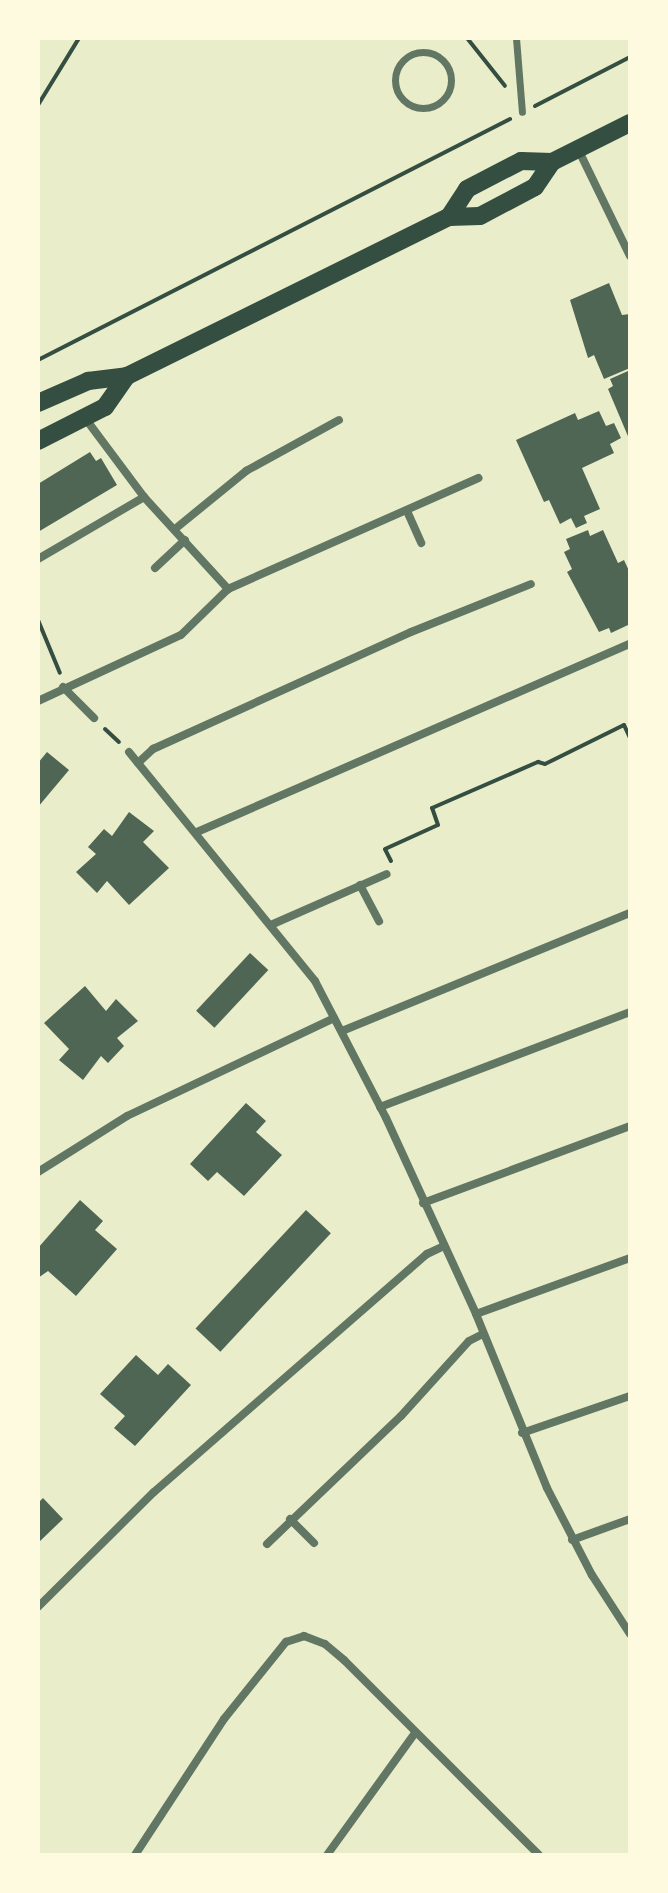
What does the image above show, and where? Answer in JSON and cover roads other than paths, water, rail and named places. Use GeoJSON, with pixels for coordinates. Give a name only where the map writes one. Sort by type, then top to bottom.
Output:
{"type":"FeatureCollection","features":[{"type":"Feature","properties":{"kind":"main road"},"geometry":{"type":"LineString","coordinates":[[38,403],[88,381],[127,376],[449,217],[480,216],[535,187],[552,162],[630,123]]}},
{"type":"Feature","properties":{"kind":"main road"},"geometry":{"type":"LineString","coordinates":[[449,217],[467,189],[521,161],[552,162]]}},
{"type":"Feature","properties":{"kind":"main road"},"geometry":{"type":"LineString","coordinates":[[38,441],[105,407],[127,376]]}},
{"type":"Feature","properties":{"kind":"street"},"geometry":{"type":"LineString","coordinates":[[516,38],[522,112]]}},
{"type":"Feature","properties":{"kind":"street"},"geometry":{"type":"LineString","coordinates":[[414,53],[434,53],[451,76],[447,95],[432,107],[412,106],[398,93],[399,64],[414,53]]}},
{"type":"Feature","properties":{"kind":"street"},"geometry":{"type":"LineString","coordinates":[[578,148],[630,256]]}},
{"type":"Feature","properties":{"kind":"street"},"geometry":{"type":"LineString","coordinates":[[84,418],[144,497],[228,589]]}},
{"type":"Feature","properties":{"kind":"street"},"geometry":{"type":"LineString","coordinates":[[175,529],[246,471],[339,420]]}},
{"type":"Feature","properties":{"kind":"street"},"geometry":{"type":"LineString","coordinates":[[38,701],[181,635],[228,589],[478,478]]}},
{"type":"Feature","properties":{"kind":"street"},"geometry":{"type":"LineString","coordinates":[[38,559],[144,497]]}},
{"type":"Feature","properties":{"kind":"street"},"geometry":{"type":"LineString","coordinates":[[407,511],[421,543]]}},
{"type":"Feature","properties":{"kind":"street"},"geometry":{"type":"LineString","coordinates":[[155,568],[185,540]]}},
{"type":"Feature","properties":{"kind":"street"},"geometry":{"type":"LineString","coordinates":[[138,763],[153,749],[411,632],[531,584]]}},
{"type":"Feature","properties":{"kind":"street"},"geometry":{"type":"LineString","coordinates":[[197,832],[630,644]]}},
{"type":"Feature","properties":{"kind":"street"},"geometry":{"type":"LineString","coordinates":[[63,687],[94,718]]}},
{"type":"Feature","properties":{"kind":"street"},"geometry":{"type":"LineString","coordinates":[[129,752],[304,963],[380,1107],[476,1314],[522,1433],[572,1540],[630,1634]]}},
{"type":"Feature","properties":{"kind":"street"},"geometry":{"type":"LineString","coordinates":[[273,924],[387,874]]}},
{"type":"Feature","properties":{"kind":"street"},"geometry":{"type":"LineString","coordinates":[[360,885],[379,921]]}},
{"type":"Feature","properties":{"kind":"street"},"geometry":{"type":"LineString","coordinates":[[342,1031],[630,913]]}},
{"type":"Feature","properties":{"kind":"street"},"geometry":{"type":"LineString","coordinates":[[380,1107],[630,1012]]}},
{"type":"Feature","properties":{"kind":"street"},"geometry":{"type":"LineString","coordinates":[[38,1172],[127,1116],[334,1018]]}},
{"type":"Feature","properties":{"kind":"street"},"geometry":{"type":"LineString","coordinates":[[423,1203],[630,1126]]}},
{"type":"Feature","properties":{"kind":"street"},"geometry":{"type":"LineString","coordinates":[[38,1607],[154,1492],[427,1254],[444,1246]]}},
{"type":"Feature","properties":{"kind":"street"},"geometry":{"type":"LineString","coordinates":[[476,1314],[630,1258]]}},
{"type":"Feature","properties":{"kind":"street"},"geometry":{"type":"LineString","coordinates":[[267,1544],[401,1416],[469,1341],[483,1334]]}},
{"type":"Feature","properties":{"kind":"street"},"geometry":{"type":"LineString","coordinates":[[522,1433],[630,1396]]}},
{"type":"Feature","properties":{"kind":"street"},"geometry":{"type":"LineString","coordinates":[[290,1519],[314,1543]]}},
{"type":"Feature","properties":{"kind":"street"},"geometry":{"type":"LineString","coordinates":[[572,1540],[630,1519]]}},
{"type":"Feature","properties":{"kind":"street"},"geometry":{"type":"LineString","coordinates":[[135,1855],[224,1719],[286,1642],[304,1636],[317,1639],[415,1733],[527,1851],[539,1855]]}},
{"type":"Feature","properties":{"kind":"street"},"geometry":{"type":"LineString","coordinates":[[327,1855],[415,1733]]}}]}
